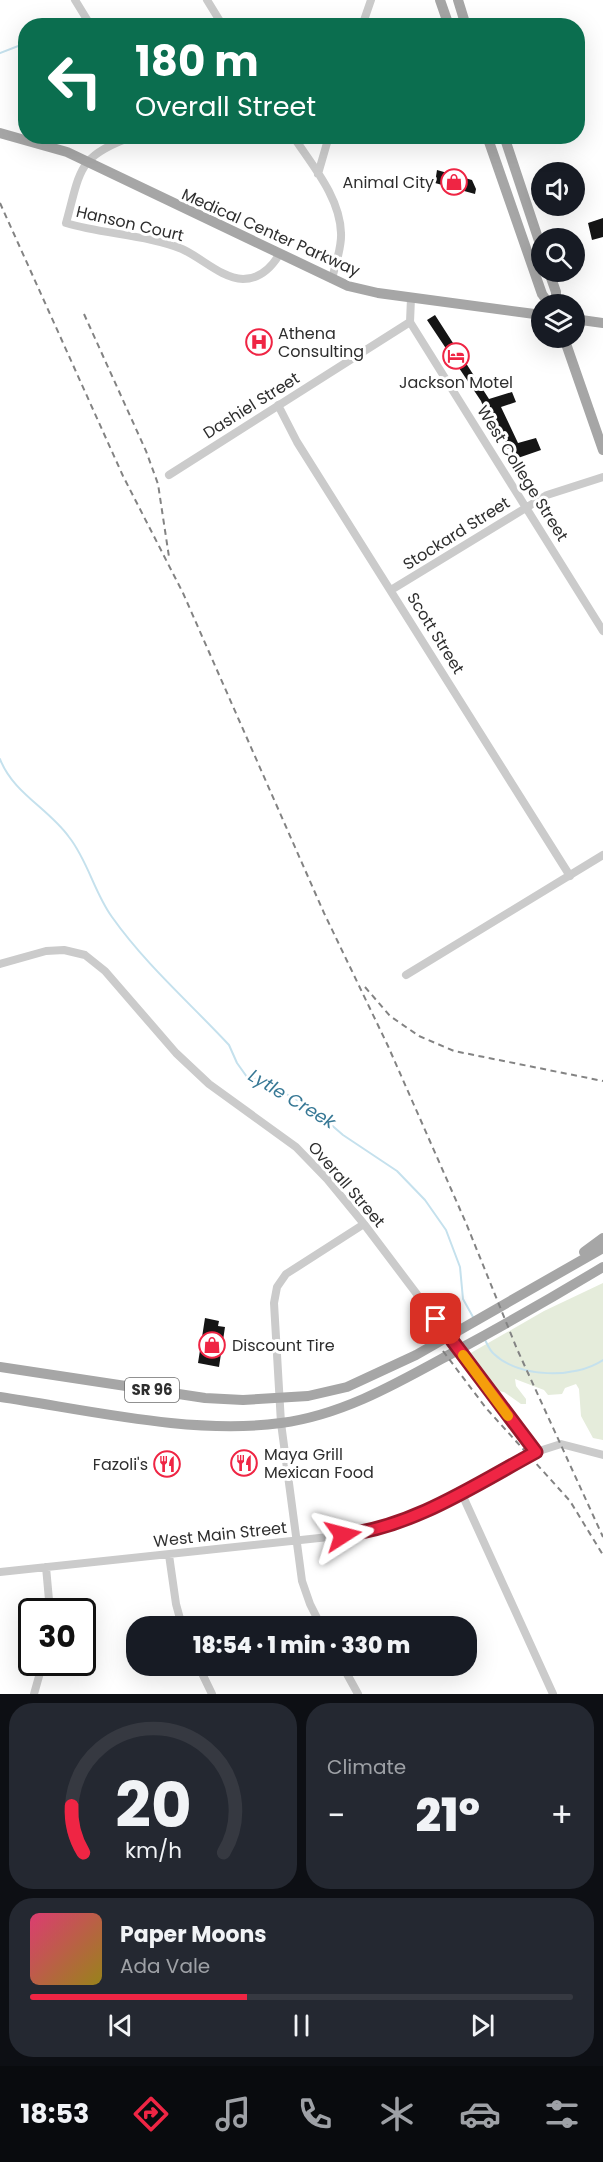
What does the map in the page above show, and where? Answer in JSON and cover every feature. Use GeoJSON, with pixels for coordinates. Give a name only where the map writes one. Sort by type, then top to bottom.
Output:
{"type":"FeatureCollection","features":[{"type":"Feature","properties":{"kind":"main road"},"geometry":{"type":"LineString","coordinates":[[440,0],[446,18]]}},
{"type":"Feature","properties":{"kind":"main road"},"geometry":{"type":"LineString","coordinates":[[458,0],[464,18]]}},
{"type":"Feature","properties":{"kind":"main road","name":"Medical Center Parkway"},"geometry":{"type":"LineString","coordinates":[[0,133],[18,138]]}},
{"type":"Feature","properties":{"kind":"main road","name":"Medical Center Parkway"},"geometry":{"type":"LineString","coordinates":[[39,144],[67,152],[332,279],[378,293],[531,314]]}},
{"type":"Feature","properties":{"kind":"main road"},"geometry":{"type":"LineString","coordinates":[[490,144],[542,294]]}},
{"type":"Feature","properties":{"kind":"main road"},"geometry":{"type":"LineString","coordinates":[[507,144],[535,228]]}},
{"type":"Feature","properties":{"kind":"main road"},"geometry":{"type":"LineString","coordinates":[[585,321],[603,323]]}},
{"type":"Feature","properties":{"kind":"main road"},"geometry":{"type":"LineString","coordinates":[[567,348],[603,450]]}},
{"type":"Feature","properties":{"kind":"main road"},"geometry":{"type":"LineString","coordinates":[[533,1287],[603,1238]]}},
{"type":"Feature","properties":{"kind":"main road","name":"SR 96"},"geometry":{"type":"LineString","coordinates":[[0,1367],[206,1398],[279,1399],[308,1396],[347,1387],[416,1355],[603,1248]]}},
{"type":"Feature","properties":{"kind":"main road","name":"SR 96"},"geometry":{"type":"LineString","coordinates":[[0,1397],[195,1425],[245,1426],[281,1423],[316,1416],[357,1402],[418,1372],[545,1302],[603,1267]]}},
{"type":"Feature","properties":{"kind":"main road"},"geometry":{"type":"LineString","coordinates":[[545,1302],[603,1276]]}},
{"type":"Feature","properties":{"kind":"street"},"geometry":{"type":"LineString","coordinates":[[75,0],[86,18]]}},
{"type":"Feature","properties":{"kind":"street"},"geometry":{"type":"LineString","coordinates":[[207,0],[218,18]]}},
{"type":"Feature","properties":{"kind":"street"},"geometry":{"type":"LineString","coordinates":[[365,18],[371,0]]}},
{"type":"Feature","properties":{"kind":"street","name":"Hanson Court"},"geometry":{"type":"LineString","coordinates":[[113,144],[89,158],[79,175],[66,223],[85,229],[169,245],[183,250],[229,276],[244,279],[259,277],[274,264],[279,255]]}},
{"type":"Feature","properties":{"kind":"street"},"geometry":{"type":"LineString","coordinates":[[298,144],[334,201],[340,219],[341,235],[332,279]]}},
{"type":"Feature","properties":{"kind":"street"},"geometry":{"type":"LineString","coordinates":[[318,174],[327,144]]}},
{"type":"Feature","properties":{"kind":"street"},"geometry":{"type":"LineString","coordinates":[[410,322],[411,298]]}},
{"type":"Feature","properties":{"kind":"street","name":"Dashiel Street"},"geometry":{"type":"LineString","coordinates":[[169,475],[410,322]]}},
{"type":"Feature","properties":{"kind":"street","name":"West College Street"},"geometry":{"type":"LineString","coordinates":[[410,322],[603,631]]}},
{"type":"Feature","properties":{"kind":"street","name":"Scott Street"},"geometry":{"type":"LineString","coordinates":[[278,405],[297,442],[570,876]]}},
{"type":"Feature","properties":{"kind":"street","name":"Stockard Street"},"geometry":{"type":"LineString","coordinates":[[392,590],[547,495],[603,477]]}},
{"type":"Feature","properties":{"kind":"street"},"geometry":{"type":"LineString","coordinates":[[406,975],[603,855]]}},
{"type":"Feature","properties":{"kind":"street","name":"Overall Street"},"geometry":{"type":"LineString","coordinates":[[0,964],[46,951],[64,950],[85,955],[105,971],[176,1053],[201,1076],[296,1147],[327,1179],[364,1224],[536,1452]]}},
{"type":"Feature","properties":{"kind":"street"},"geometry":{"type":"LineString","coordinates":[[316,1616],[302,1581],[281,1423],[274,1303],[277,1287],[286,1274],[364,1224]]}},
{"type":"Feature","properties":{"kind":"street","name":"West Main Street"},"geometry":{"type":"LineString","coordinates":[[0,1572],[366,1533],[402,1522],[536,1452],[561,1444],[603,1455]]}},
{"type":"Feature","properties":{"kind":"street"},"geometry":{"type":"LineString","coordinates":[[461,1492],[554,1694]]}},
{"type":"Feature","properties":{"kind":"street"},"geometry":{"type":"LineString","coordinates":[[169,1555],[179,1616]]}},
{"type":"Feature","properties":{"kind":"street"},"geometry":{"type":"LineString","coordinates":[[46,1567],[49,1598]]}},
{"type":"Feature","properties":{"kind":"street"},"geometry":{"type":"LineString","coordinates":[[34,1694],[39,1676]]}},
{"type":"Feature","properties":{"kind":"street"},"geometry":{"type":"LineString","coordinates":[[203,1676],[212,1694]]}},
{"type":"Feature","properties":{"kind":"street"},"geometry":{"type":"LineString","coordinates":[[348,1676],[358,1694]]}},
{"type":"Feature","properties":{"kind":"green space"},"geometry":{"type":"Polygon","coordinates":[[[603,1283],[603,1440],[593,1438],[581,1416],[579,1389],[576,1384],[565,1388],[562,1394],[548,1395],[544,1390],[515,1379],[516,1386],[526,1399],[526,1404],[521,1404],[504,1392],[484,1389],[470,1371],[473,1358],[469,1354],[544,1311],[603,1283]]]}},
{"type":"Feature","properties":{"kind":"building","name":"Animal City"},"geometry":{"type":"Polygon","coordinates":[[[437,170],[472,180],[476,189],[475,194],[435,183],[437,170]]]}},
{"type":"Feature","properties":{"kind":"building"},"geometry":{"type":"Polygon","coordinates":[[[603,218],[603,237],[592,240],[588,223],[603,218]]]}},
{"type":"Feature","properties":{"kind":"building","name":"Jackson Motel"},"geometry":{"type":"Polygon","coordinates":[[[435,315],[489,399],[512,392],[516,402],[501,407],[518,443],[536,438],[541,450],[515,459],[510,448],[507,449],[488,410],[485,411],[481,401],[427,320],[435,315]]]}},
{"type":"Feature","properties":{"kind":"building","name":"Discount Tire"},"geometry":{"type":"Polygon","coordinates":[[[205,1318],[219,1321],[218,1326],[225,1327],[219,1367],[198,1363],[205,1318]]]}},
{"type":"Feature","properties":{"kind":"waterway"},"geometry":{"type":"LineString","coordinates":[[0,53],[18,46]]}},
{"type":"Feature","properties":{"kind":"waterway","name":"Lytle Creek"},"geometry":{"type":"LineString","coordinates":[[0,759],[13,781],[61,827],[76,846],[100,897],[125,935],[229,1045],[237,1063],[247,1077],[261,1080],[313,1109],[343,1135],[397,1171],[425,1200],[446,1230],[460,1267],[463,1299],[473,1317]]}},
{"type":"Feature","properties":{"kind":"waterway","name":"Lytle Creek"},"geometry":{"type":"LineString","coordinates":[[484,1338],[492,1352],[505,1362],[532,1371],[563,1373],[591,1366],[603,1360]]}},
{"type":"Feature","properties":{"kind":"railway"},"geometry":{"type":"LineString","coordinates":[[0,203],[123,476],[183,593],[324,913],[388,1046],[466,1223],[517,1349],[603,1537]]}},
{"type":"Feature","properties":{"kind":"railway"},"geometry":{"type":"LineString","coordinates":[[84,314],[146,451],[158,484],[169,557]]}},
{"type":"Feature","properties":{"kind":"railway"},"geometry":{"type":"LineString","coordinates":[[365,987],[390,1016],[419,1036],[454,1051],[603,1081]]}},
{"type":"Feature","properties":{"kind":"railway"},"geometry":{"type":"LineString","coordinates":[[443,1351],[486,1408],[570,1501],[603,1555]]}},
{"type":"Feature","properties":{"kind":"slow traffic"},"geometry":{"type":"LineString","coordinates":[[463,1355],[508,1416]]}},
{"type":"Feature","properties":{"kind":"place","name":"Animal City"},"geometry":{"type":"Point","coordinates":[454,182]}},
{"type":"Feature","properties":{"kind":"place","name":"Athena Consulting"},"geometry":{"type":"Point","coordinates":[259,342]}},
{"type":"Feature","properties":{"kind":"place","name":"Jackson Motel"},"geometry":{"type":"Point","coordinates":[456,356]}},
{"type":"Feature","properties":{"kind":"place","name":"Discount Tire"},"geometry":{"type":"Point","coordinates":[212,1345]}},
{"type":"Feature","properties":{"kind":"place","name":"Maya Grill Mexican Food"},"geometry":{"type":"Point","coordinates":[244,1463]}},
{"type":"Feature","properties":{"kind":"place","name":"Fazoli's"},"geometry":{"type":"Point","coordinates":[167,1464]}},
{"type":"Feature","properties":{"kind":"route"},"geometry":{"type":"LineString","coordinates":[[343,1535],[366,1533],[402,1522],[536,1452],[436,1319]]}}]}
